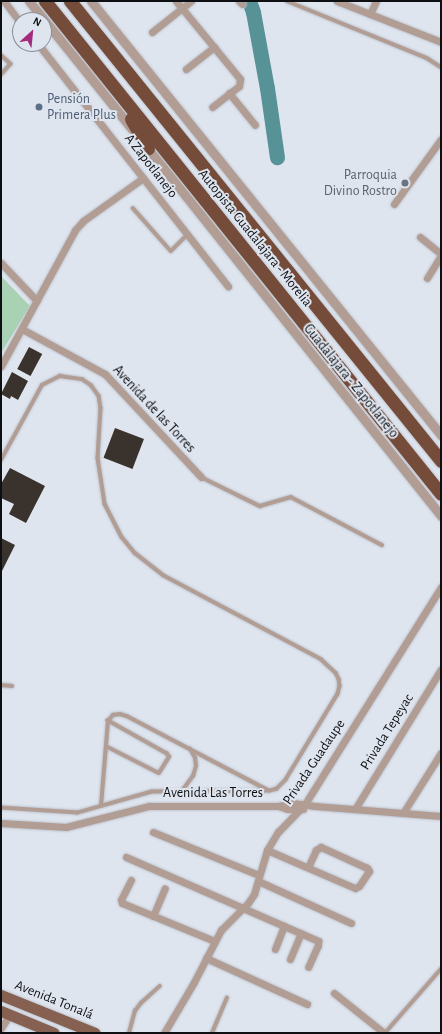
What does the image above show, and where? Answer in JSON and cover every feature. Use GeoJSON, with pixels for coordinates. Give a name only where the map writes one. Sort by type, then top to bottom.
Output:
{"type":"FeatureCollection","features":[{"type":"Feature","properties":{"kind":"highway","name":"Autopista Guadalajara - Morelia"},"geometry":{"type":"LineString","coordinates":[[45,1],[441,494]]}},
{"type":"Feature","properties":{"kind":"highway","name":"Autopista Guadalajara - Morelia"},"geometry":{"type":"LineString","coordinates":[[70,1],[441,461]]}},
{"type":"Feature","properties":{"kind":"highway"},"geometry":{"type":"LineString","coordinates":[[108,79],[148,149]]}},
{"type":"Feature","properties":{"kind":"main road","name":"Avenida Tonalá"},"geometry":{"type":"LineString","coordinates":[[1,994],[95,1033]]}},
{"type":"Feature","properties":{"kind":"main road"},"geometry":{"type":"LineString","coordinates":[[5,1013],[54,1033]]}},
{"type":"Feature","properties":{"kind":"street"},"geometry":{"type":"LineString","coordinates":[[4,1],[12,12]]}},
{"type":"Feature","properties":{"kind":"street","name":"Guadalajara - Zapotlanejo"},"geometry":{"type":"LineString","coordinates":[[30,1],[441,516]]}},
{"type":"Feature","properties":{"kind":"street"},"geometry":{"type":"LineString","coordinates":[[91,1],[441,435]]}},
{"type":"Feature","properties":{"kind":"street"},"geometry":{"type":"LineString","coordinates":[[176,1],[240,79],[239,86],[212,107]]}},
{"type":"Feature","properties":{"kind":"street"},"geometry":{"type":"LineString","coordinates":[[152,32],[191,1]]}},
{"type":"Feature","properties":{"kind":"street"},"geometry":{"type":"LineString","coordinates":[[337,1],[441,42]]}},
{"type":"Feature","properties":{"kind":"street"},"geometry":{"type":"LineString","coordinates":[[370,14],[376,1]]}},
{"type":"Feature","properties":{"kind":"street"},"geometry":{"type":"LineString","coordinates":[[186,69],[214,47]]}},
{"type":"Feature","properties":{"kind":"street","name":"A Zapotlanejo"},"geometry":{"type":"LineString","coordinates":[[44,52],[228,286]]}},
{"type":"Feature","properties":{"kind":"street"},"geometry":{"type":"LineString","coordinates":[[229,94],[254,125]]}},
{"type":"Feature","properties":{"kind":"street"},"geometry":{"type":"LineString","coordinates":[[394,204],[441,139]]}},
{"type":"Feature","properties":{"kind":"street"},"geometry":{"type":"LineString","coordinates":[[1,366],[75,230],[83,221],[143,178]]}},
{"type":"Feature","properties":{"kind":"street"},"geometry":{"type":"LineString","coordinates":[[420,237],[441,255],[428,278]]}},
{"type":"Feature","properties":{"kind":"street"},"geometry":{"type":"LineString","coordinates":[[1,263],[37,301]]}},
{"type":"Feature","properties":{"kind":"street","name":"Avenida de las Torres"},"geometry":{"type":"LineString","coordinates":[[22,329],[105,374],[201,477]]}},
{"type":"Feature","properties":{"kind":"street","name":"Privada Guadaupe"},"geometry":{"type":"LineString","coordinates":[[164,1033],[194,982],[221,930],[254,894],[267,850],[278,832],[303,806],[441,587]]}},
{"type":"Feature","properties":{"kind":"street","name":"Privada Tepeyac"},"geometry":{"type":"LineString","coordinates":[[355,809],[441,669]]}},
{"type":"Feature","properties":{"kind":"street"},"geometry":{"type":"LineString","coordinates":[[403,813],[441,754]]}},
{"type":"Feature","properties":{"kind":"street","name":"Avenida Las Torres"},"geometry":{"type":"LineString","coordinates":[[1,823],[66,827],[149,806],[278,806],[287,809],[303,806],[315,806],[441,816]]}},
{"type":"Feature","properties":{"kind":"street"},"geometry":{"type":"LineString","coordinates":[[153,832],[259,878],[351,923]]}},
{"type":"Feature","properties":{"kind":"street"},"geometry":{"type":"LineString","coordinates":[[267,850],[355,888],[359,886],[368,871],[367,868],[321,847],[316,850],[308,867]]}},
{"type":"Feature","properties":{"kind":"street"},"geometry":{"type":"LineString","coordinates":[[126,857],[319,942],[308,967]]}},
{"type":"Feature","properties":{"kind":"street"},"geometry":{"type":"LineString","coordinates":[[131,880],[121,902],[214,941]]}},
{"type":"Feature","properties":{"kind":"street"},"geometry":{"type":"LineString","coordinates":[[153,916],[165,888]]}},
{"type":"Feature","properties":{"kind":"street"},"geometry":{"type":"LineString","coordinates":[[275,949],[284,926]]}},
{"type":"Feature","properties":{"kind":"street"},"geometry":{"type":"LineString","coordinates":[[290,959],[301,933]]}},
{"type":"Feature","properties":{"kind":"street"},"geometry":{"type":"LineString","coordinates":[[206,958],[308,1004]]}},
{"type":"Feature","properties":{"kind":"street"},"geometry":{"type":"LineString","coordinates":[[334,993],[384,1033]]}},
{"type":"Feature","properties":{"kind":"street"},"geometry":{"type":"LineString","coordinates":[[1,1028],[5,1013]]}},
{"type":"Feature","properties":{"kind":"lane"},"geometry":{"type":"LineString","coordinates":[[287,1],[427,58],[441,67]]}},
{"type":"Feature","properties":{"kind":"lane"},"geometry":{"type":"LineString","coordinates":[[1,55],[11,64],[1,75]]}},
{"type":"Feature","properties":{"kind":"lane"},"geometry":{"type":"LineString","coordinates":[[133,208],[171,251],[188,234]]}},
{"type":"Feature","properties":{"kind":"lane"},"geometry":{"type":"LineString","coordinates":[[1,460],[42,385],[60,376],[82,379],[91,385],[99,396],[101,408],[98,458],[105,504],[122,537],[135,553],[148,565],[163,575],[321,658],[339,678],[338,694],[286,780],[277,789],[152,792],[78,813],[1,808]]}},
{"type":"Feature","properties":{"kind":"lane"},"geometry":{"type":"LineString","coordinates":[[201,477],[260,506],[291,497],[382,545]]}},
{"type":"Feature","properties":{"kind":"lane"},"geometry":{"type":"LineString","coordinates":[[1,685],[12,686]]}},
{"type":"Feature","properties":{"kind":"lane"},"geometry":{"type":"LineString","coordinates":[[101,806],[108,721],[113,716],[124,714],[270,790]]}},
{"type":"Feature","properties":{"kind":"lane"},"geometry":{"type":"LineString","coordinates":[[106,746],[159,773],[169,756],[108,721]]}},
{"type":"Feature","properties":{"kind":"lane"},"geometry":{"type":"LineString","coordinates":[[182,791],[193,776],[196,766],[195,758],[189,748]]}},
{"type":"Feature","properties":{"kind":"lane"},"geometry":{"type":"LineString","coordinates":[[384,1033],[441,969]]}},
{"type":"Feature","properties":{"kind":"lane"},"geometry":{"type":"LineString","coordinates":[[129,1033],[135,1011],[141,1003],[160,986]]}},
{"type":"Feature","properties":{"kind":"lane"},"geometry":{"type":"LineString","coordinates":[[212,1033],[227,998]]}},
{"type":"Feature","properties":{"kind":"green space"},"geometry":{"type":"Polygon","coordinates":[[[1,276],[30,306],[1,353],[1,276]]]}},
{"type":"Feature","properties":{"kind":"building"},"geometry":{"type":"Polygon","coordinates":[[[29,347],[42,354],[31,376],[17,369],[29,347]]]}},
{"type":"Feature","properties":{"kind":"building"},"geometry":{"type":"Polygon","coordinates":[[[12,372],[28,381],[18,400],[11,396],[10,399],[1,394],[12,372]]]}},
{"type":"Feature","properties":{"kind":"building"},"geometry":{"type":"Polygon","coordinates":[[[115,428],[144,439],[132,469],[104,458],[115,428]]]}},
{"type":"Feature","properties":{"kind":"building"},"geometry":{"type":"Polygon","coordinates":[[[10,468],[45,486],[26,523],[9,514],[14,504],[1,498],[1,484],[10,468]]]}},
{"type":"Feature","properties":{"kind":"building"},"geometry":{"type":"Polygon","coordinates":[[[1,538],[15,545],[1,573],[1,538]]]}},
{"type":"Feature","properties":{"kind":"waterway"},"geometry":{"type":"LineString","coordinates":[[249,1],[253,12],[267,88],[277,157]]}},
{"type":"Feature","properties":{"kind":"place","name":"Pensión Primera Plus"},"geometry":{"type":"Point","coordinates":[39,107]}},
{"type":"Feature","properties":{"kind":"place","name":"Parroquia Divino Rostro"},"geometry":{"type":"Point","coordinates":[405,183]}}]}
